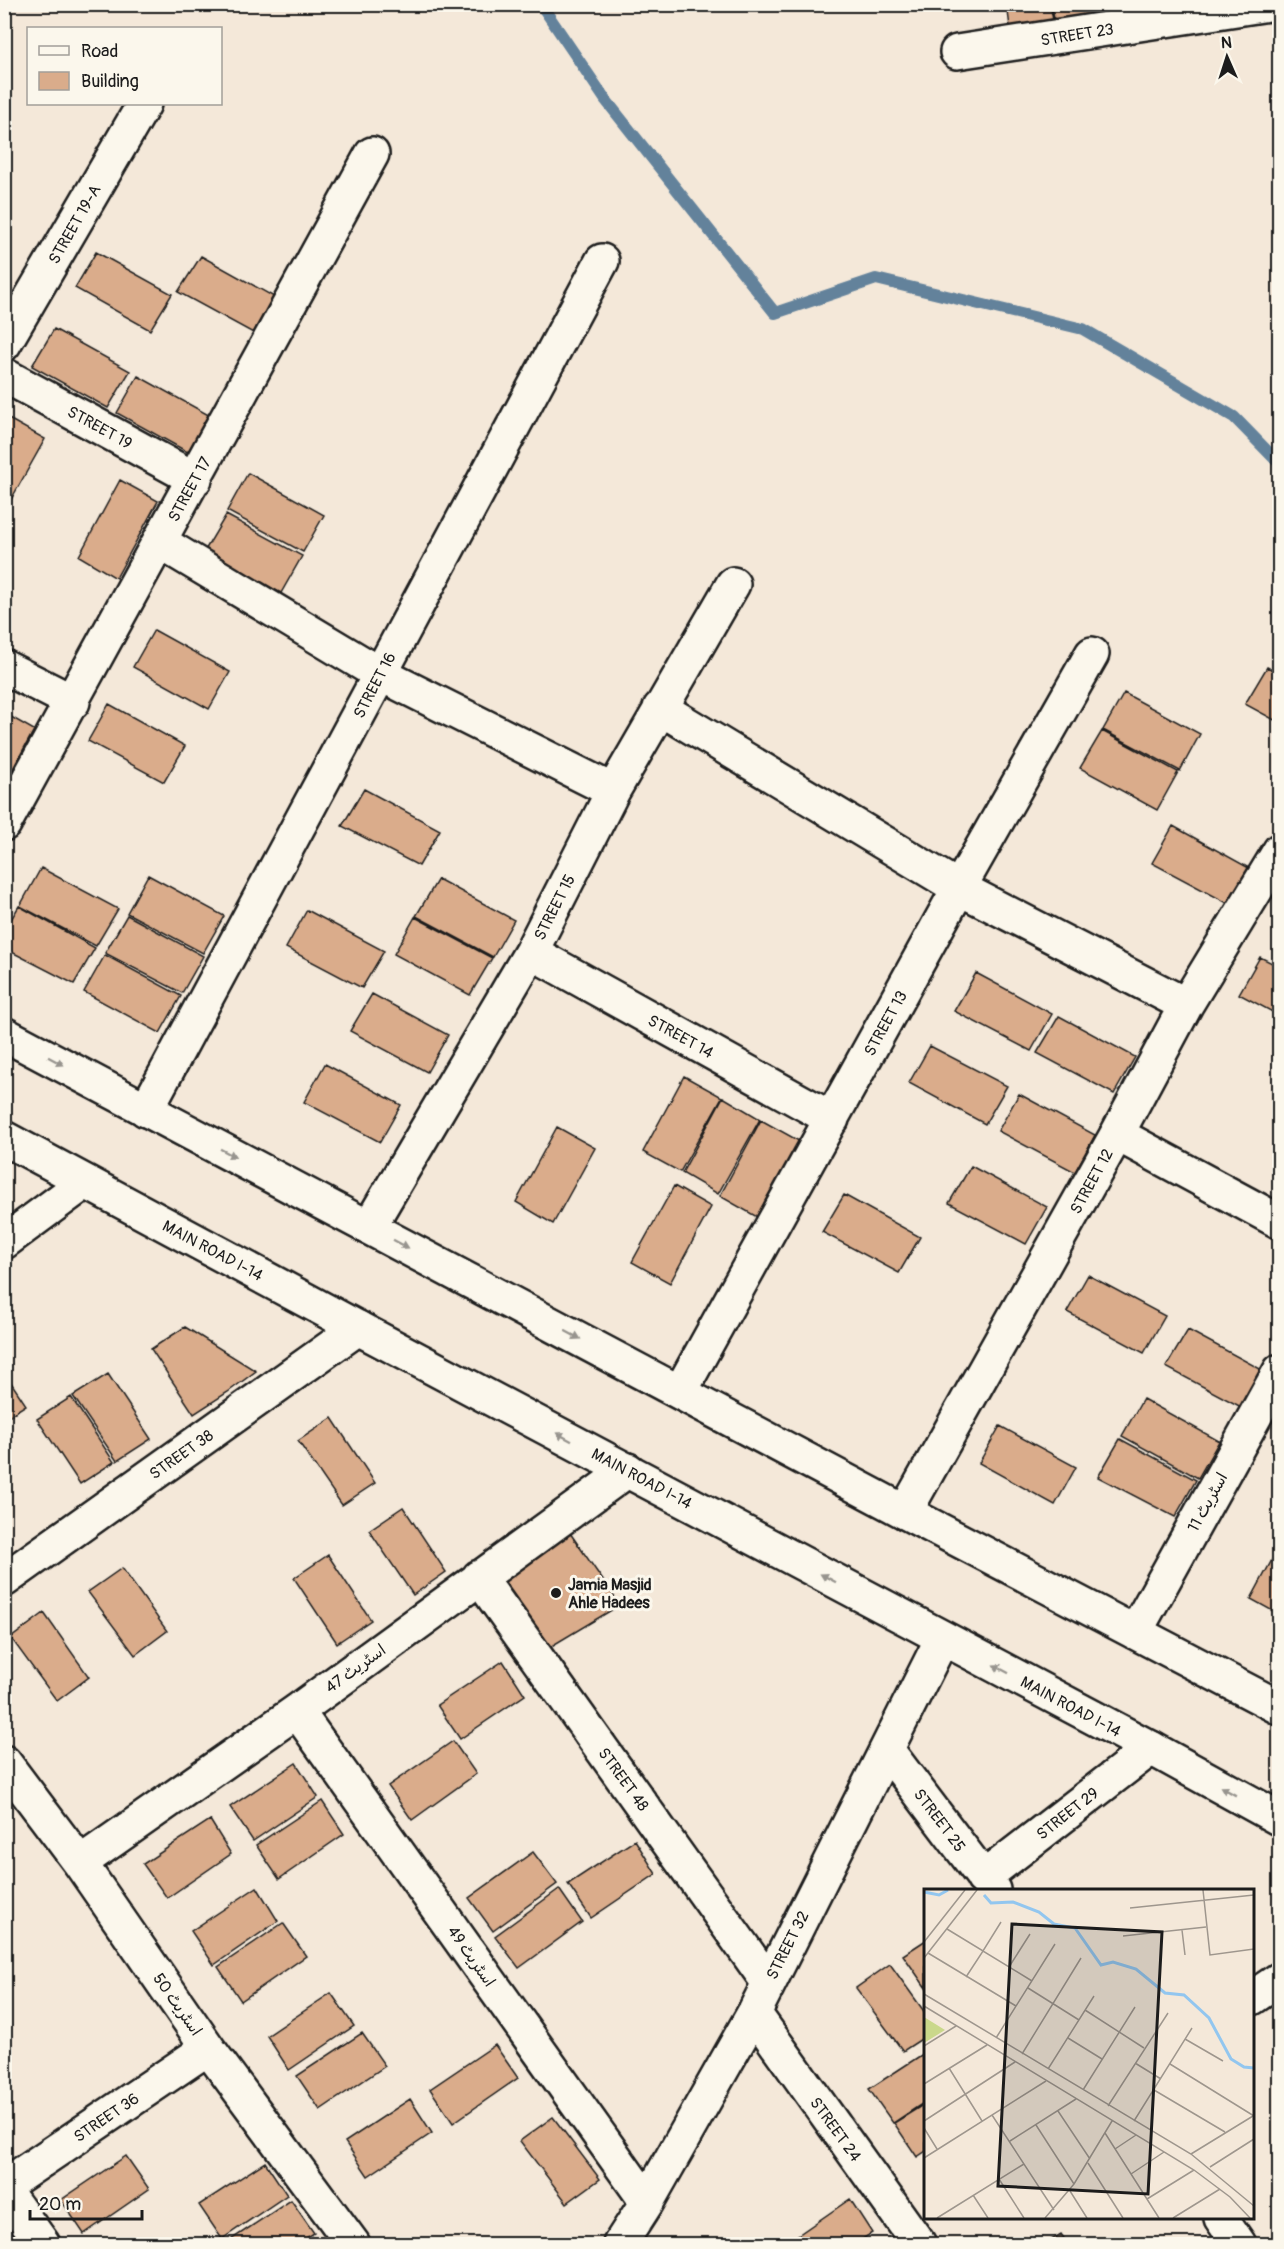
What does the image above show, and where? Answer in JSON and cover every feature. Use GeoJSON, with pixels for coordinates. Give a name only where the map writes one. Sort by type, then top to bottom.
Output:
{"type":"FeatureCollection","features":[{"type":"Feature","properties":{"kind":"street","name":"STREET 23"},"geometry":{"type":"LineString","coordinates":[[957,52],[1269,4]]}},
{"type":"Feature","properties":{"kind":"street","name":"STREET 19-A"},"geometry":{"type":"LineString","coordinates":[[4,344],[143,105]]}},
{"type":"Feature","properties":{"kind":"street","name":"STREET 17"},"geometry":{"type":"LineString","coordinates":[[4,824],[372,154]]}},
{"type":"Feature","properties":{"kind":"street","name":"STREET 16"},"geometry":{"type":"LineString","coordinates":[[147,1110],[602,261]]}},
{"type":"Feature","properties":{"kind":"street","name":"STREET 19"},"geometry":{"type":"LineString","coordinates":[[4,375],[195,479]]}},
{"type":"Feature","properties":{"kind":"street"},"geometry":{"type":"LineString","coordinates":[[160,542],[380,674],[613,791]]}},
{"type":"Feature","properties":{"kind":"street","name":"STREET 15"},"geometry":{"type":"LineString","coordinates":[[369,1227],[531,952],[613,791],[733,584]]}},
{"type":"Feature","properties":{"kind":"street","name":"STREET 13"},"geometry":{"type":"LineString","coordinates":[[681,1392],[959,888],[1092,654]]}},
{"type":"Feature","properties":{"kind":"street"},"geometry":{"type":"LineString","coordinates":[[4,667],[73,702]]}},
{"type":"Feature","properties":{"kind":"street"},"geometry":{"type":"LineString","coordinates":[[660,708],[959,888],[1186,1005]]}},
{"type":"Feature","properties":{"kind":"street","name":"STREET 12"},"geometry":{"type":"LineString","coordinates":[[905,1512],[1117,1134],[1186,1005],[1280,850]]}},
{"type":"Feature","properties":{"kind":"street","name":"STREET 14"},"geometry":{"type":"LineString","coordinates":[[531,952],[832,1119]]}},
{"type":"Feature","properties":{"kind":"street"},"geometry":{"type":"LineString","coordinates":[[4,1034],[905,1512],[1280,1708]]}},
{"type":"Feature","properties":{"kind":"street"},"geometry":{"type":"LineString","coordinates":[[1117,1134],[1280,1222]]}},
{"type":"Feature","properties":{"kind":"street","name":"MAIN ROAD I-14"},"geometry":{"type":"LineString","coordinates":[[4,1138],[942,1639],[1151,1748],[1280,1819]]}},
{"type":"Feature","properties":{"kind":"street"},"geometry":{"type":"LineString","coordinates":[[4,1242],[85,1182]]}},
{"type":"Feature","properties":{"kind":"street","name":"STREET 38"},"geometry":{"type":"LineString","coordinates":[[4,1580],[358,1328]]}},
{"type":"Feature","properties":{"kind":"street","name":"اسٹریٹ 11"},"geometry":{"type":"LineString","coordinates":[[1135,1632],[1280,1371]]}},
{"type":"Feature","properties":{"kind":"street","name":"اسٹریٹ 47"},"geometry":{"type":"LineString","coordinates":[[80,1863],[297,1711],[628,1470]]}},
{"type":"Feature","properties":{"kind":"street","name":"STREET 48"},"geometry":{"type":"LineString","coordinates":[[479,1577],[768,1982]]}},
{"type":"Feature","properties":{"kind":"street","name":"STREET 32"},"geometry":{"type":"LineString","coordinates":[[620,2244],[647,2202],[753,2013],[942,1639]]}},
{"type":"Feature","properties":{"kind":"street","name":"اسٹریٹ 49"},"geometry":{"type":"LineString","coordinates":[[297,1711],[647,2202]]}},
{"type":"Feature","properties":{"kind":"street","name":"STREET 29"},"geometry":{"type":"LineString","coordinates":[[988,1884],[1151,1748]]}},
{"type":"Feature","properties":{"kind":"street","name":"STREET 25"},"geometry":{"type":"LineString","coordinates":[[887,1750],[988,1884]]}},
{"type":"Feature","properties":{"kind":"street","name":"اسٹریٹ 50"},"geometry":{"type":"LineString","coordinates":[[4,1762],[80,1863],[208,2048],[353,2244]]}},
{"type":"Feature","properties":{"kind":"street"},"geometry":{"type":"LineString","coordinates":[[1254,1997],[1280,1979]]}},
{"type":"Feature","properties":{"kind":"street","name":"STREET 24"},"geometry":{"type":"LineString","coordinates":[[753,2013],[919,2244]]}},
{"type":"Feature","properties":{"kind":"street","name":"STREET 36"},"geometry":{"type":"LineString","coordinates":[[4,2188],[208,2048]]}},
{"type":"Feature","properties":{"kind":"street"},"geometry":{"type":"LineString","coordinates":[[4,2188],[43,2244]]}},
{"type":"Feature","properties":{"kind":"street"},"geometry":{"type":"LineString","coordinates":[[1222,2219],[1239,2244]]}},
{"type":"Feature","properties":{"kind":"building"},"geometry":{"type":"Polygon","coordinates":[[[1007,4],[1050,4],[1053,20],[1010,27],[1007,4]]]}},
{"type":"Feature","properties":{"kind":"building"},"geometry":{"type":"Polygon","coordinates":[[[1052,4],[1096,4],[1097,12],[1054,20],[1052,4]]]}},
{"type":"Feature","properties":{"kind":"building"},"geometry":{"type":"Polygon","coordinates":[[[1096,4],[1137,4],[1097,12],[1096,4]]]}},
{"type":"Feature","properties":{"kind":"building"},"geometry":{"type":"Polygon","coordinates":[[[96,252],[172,294],[150,330],[75,288],[96,252]]]}},
{"type":"Feature","properties":{"kind":"building"},"geometry":{"type":"Polygon","coordinates":[[[201,256],[276,298],[255,334],[178,292],[201,256]]]}},
{"type":"Feature","properties":{"kind":"building"},"geometry":{"type":"Polygon","coordinates":[[[54,329],[130,371],[108,408],[32,366],[54,329]]]}},
{"type":"Feature","properties":{"kind":"building"},"geometry":{"type":"Polygon","coordinates":[[[138,376],[214,418],[193,455],[117,413],[138,376]]]}},
{"type":"Feature","properties":{"kind":"building"},"geometry":{"type":"Polygon","coordinates":[[[7,418],[45,439],[4,512],[4,423],[7,418]]]}},
{"type":"Feature","properties":{"kind":"building"},"geometry":{"type":"Polygon","coordinates":[[[248,473],[324,515],[303,552],[227,511],[248,473]]]}},
{"type":"Feature","properties":{"kind":"building"},"geometry":{"type":"Polygon","coordinates":[[[120,480],[158,501],[116,578],[79,556],[120,480]]]}},
{"type":"Feature","properties":{"kind":"building"},"geometry":{"type":"Polygon","coordinates":[[[226,515],[302,556],[281,593],[204,552],[226,515]]]}},
{"type":"Feature","properties":{"kind":"building"},"geometry":{"type":"Polygon","coordinates":[[[154,630],[230,672],[209,709],[133,667],[154,630]]]}},
{"type":"Feature","properties":{"kind":"building"},"geometry":{"type":"Polygon","coordinates":[[[1267,667],[1280,674],[1280,723],[1245,704],[1267,667]]]}},
{"type":"Feature","properties":{"kind":"building"},"geometry":{"type":"Polygon","coordinates":[[[1124,693],[1200,734],[1180,771],[1103,730],[1124,693]]]}},
{"type":"Feature","properties":{"kind":"building"},"geometry":{"type":"Polygon","coordinates":[[[109,704],[185,746],[164,782],[88,741],[109,704]]]}},
{"type":"Feature","properties":{"kind":"building"},"geometry":{"type":"Polygon","coordinates":[[[4,713],[34,730],[4,785],[4,713]]]}},
{"type":"Feature","properties":{"kind":"building"},"geometry":{"type":"Polygon","coordinates":[[[1102,731],[1178,772],[1157,810],[1080,768],[1102,731]]]}},
{"type":"Feature","properties":{"kind":"building"},"geometry":{"type":"Polygon","coordinates":[[[364,789],[440,830],[419,866],[342,826],[364,789]]]}},
{"type":"Feature","properties":{"kind":"building"},"geometry":{"type":"Polygon","coordinates":[[[1173,826],[1249,868],[1229,904],[1152,863],[1173,826]]]}},
{"type":"Feature","properties":{"kind":"building"},"geometry":{"type":"Polygon","coordinates":[[[41,868],[118,909],[96,946],[20,906],[41,868]]]}},
{"type":"Feature","properties":{"kind":"building"},"geometry":{"type":"Polygon","coordinates":[[[148,875],[224,916],[203,953],[127,913],[148,875]]]}},
{"type":"Feature","properties":{"kind":"building"},"geometry":{"type":"Polygon","coordinates":[[[438,879],[514,920],[493,957],[416,916],[438,879]]]}},
{"type":"Feature","properties":{"kind":"building"},"geometry":{"type":"Polygon","coordinates":[[[19,906],[95,948],[74,984],[4,948],[4,931],[19,906]]]}},
{"type":"Feature","properties":{"kind":"building"},"geometry":{"type":"Polygon","coordinates":[[[307,910],[384,951],[362,988],[286,948],[307,910]]]}},
{"type":"Feature","properties":{"kind":"building"},"geometry":{"type":"Polygon","coordinates":[[[127,915],[203,956],[182,993],[105,953],[127,915]]]}},
{"type":"Feature","properties":{"kind":"building"},"geometry":{"type":"Polygon","coordinates":[[[415,917],[492,958],[470,995],[394,954],[415,917]]]}},
{"type":"Feature","properties":{"kind":"building"},"geometry":{"type":"Polygon","coordinates":[[[105,955],[181,996],[160,1033],[84,992],[105,955]]]}},
{"type":"Feature","properties":{"kind":"building"},"geometry":{"type":"Polygon","coordinates":[[[1260,957],[1280,967],[1280,1016],[1239,994],[1260,957]]]}},
{"type":"Feature","properties":{"kind":"building"},"geometry":{"type":"Polygon","coordinates":[[[976,973],[1052,1014],[1031,1051],[954,1011],[976,973]]]}},
{"type":"Feature","properties":{"kind":"building"},"geometry":{"type":"Polygon","coordinates":[[[372,994],[448,1035],[427,1072],[350,1031],[372,994]]]}},
{"type":"Feature","properties":{"kind":"building"},"geometry":{"type":"Polygon","coordinates":[[[1059,1016],[1135,1057],[1114,1094],[1037,1053],[1059,1016]]]}},
{"type":"Feature","properties":{"kind":"building"},"geometry":{"type":"Polygon","coordinates":[[[930,1046],[1007,1086],[985,1124],[909,1083],[930,1046]]]}},
{"type":"Feature","properties":{"kind":"building"},"geometry":{"type":"Polygon","coordinates":[[[325,1064],[401,1105],[380,1142],[304,1102],[325,1064]]]}},
{"type":"Feature","properties":{"kind":"building"},"geometry":{"type":"Polygon","coordinates":[[[684,1076],[722,1097],[680,1172],[643,1152],[684,1076]]]}},
{"type":"Feature","properties":{"kind":"building"},"geometry":{"type":"Polygon","coordinates":[[[1019,1094],[1095,1135],[1075,1172],[998,1131],[1019,1094]]]}},
{"type":"Feature","properties":{"kind":"building"},"geometry":{"type":"Polygon","coordinates":[[[723,1097],[760,1119],[718,1194],[682,1173],[723,1097]]]}},
{"type":"Feature","properties":{"kind":"building"},"geometry":{"type":"Polygon","coordinates":[[[761,1120],[799,1141],[757,1217],[720,1196],[761,1120]]]}},
{"type":"Feature","properties":{"kind":"building"},"geometry":{"type":"Polygon","coordinates":[[[557,1127],[595,1148],[553,1224],[516,1202],[557,1127]]]}},
{"type":"Feature","properties":{"kind":"building"},"geometry":{"type":"Polygon","coordinates":[[[971,1166],[1047,1207],[1026,1244],[949,1203],[971,1166]]]}},
{"type":"Feature","properties":{"kind":"building"},"geometry":{"type":"Polygon","coordinates":[[[674,1186],[711,1207],[670,1283],[632,1262],[674,1186]]]}},
{"type":"Feature","properties":{"kind":"building"},"geometry":{"type":"Polygon","coordinates":[[[844,1195],[920,1237],[899,1273],[822,1232],[844,1195]]]}},
{"type":"Feature","properties":{"kind":"building"},"geometry":{"type":"Polygon","coordinates":[[[1088,1275],[1165,1316],[1144,1353],[1067,1312],[1088,1275]]]}},
{"type":"Feature","properties":{"kind":"building"},"geometry":{"type":"Polygon","coordinates":[[[185,1327],[256,1371],[194,1414],[151,1349],[185,1327]]]}},
{"type":"Feature","properties":{"kind":"building"},"geometry":{"type":"Polygon","coordinates":[[[1188,1330],[1264,1371],[1243,1408],[1166,1367],[1188,1330]]]}},
{"type":"Feature","properties":{"kind":"building"},"geometry":{"type":"Polygon","coordinates":[[[4,1372],[26,1405],[4,1419],[4,1372]]]}},
{"type":"Feature","properties":{"kind":"building"},"geometry":{"type":"Polygon","coordinates":[[[108,1374],[151,1439],[117,1461],[73,1396],[108,1374]]]}},
{"type":"Feature","properties":{"kind":"building"},"geometry":{"type":"Polygon","coordinates":[[[71,1397],[114,1462],[80,1484],[37,1419],[71,1397]]]}},
{"type":"Feature","properties":{"kind":"building"},"geometry":{"type":"Polygon","coordinates":[[[1143,1399],[1219,1441],[1198,1478],[1122,1436],[1143,1399]]]}},
{"type":"Feature","properties":{"kind":"building"},"geometry":{"type":"Polygon","coordinates":[[[332,1418],[375,1483],[342,1505],[298,1441],[332,1418]]]}},
{"type":"Feature","properties":{"kind":"building"},"geometry":{"type":"Polygon","coordinates":[[[1000,1426],[1076,1467],[1055,1505],[979,1463],[1000,1426]]]}},
{"type":"Feature","properties":{"kind":"building"},"geometry":{"type":"Polygon","coordinates":[[[1120,1439],[1196,1480],[1175,1517],[1098,1477],[1120,1439]]]}},
{"type":"Feature","properties":{"kind":"building"},"geometry":{"type":"Polygon","coordinates":[[[403,1507],[446,1572],[413,1595],[369,1530],[403,1507]]]}},
{"type":"Feature","properties":{"kind":"building","name":"Jamia Masjid Ahle Hadees"},"geometry":{"type":"Polygon","coordinates":[[[570,1533],[620,1605],[540,1653],[493,1582],[570,1533]]]}},
{"type":"Feature","properties":{"kind":"building"},"geometry":{"type":"Polygon","coordinates":[[[1280,1545],[1280,1615],[1251,1599],[1280,1545]]]}},
{"type":"Feature","properties":{"kind":"building"},"geometry":{"type":"Polygon","coordinates":[[[328,1555],[371,1620],[337,1643],[294,1578],[328,1555]]]}},
{"type":"Feature","properties":{"kind":"building"},"geometry":{"type":"Polygon","coordinates":[[[122,1568],[167,1631],[135,1655],[88,1592],[122,1568]]]}},
{"type":"Feature","properties":{"kind":"building"},"geometry":{"type":"Polygon","coordinates":[[[44,1613],[89,1677],[57,1701],[11,1638],[44,1613]]]}},
{"type":"Feature","properties":{"kind":"building"},"geometry":{"type":"Polygon","coordinates":[[[503,1661],[525,1695],[460,1739],[437,1705],[503,1661]]]}},
{"type":"Feature","properties":{"kind":"building"},"geometry":{"type":"Polygon","coordinates":[[[453,1741],[476,1774],[412,1820],[388,1786],[453,1741]]]}},
{"type":"Feature","properties":{"kind":"building"},"geometry":{"type":"Polygon","coordinates":[[[296,1763],[318,1797],[253,1841],[230,1807],[296,1763]]]}},
{"type":"Feature","properties":{"kind":"building"},"geometry":{"type":"Polygon","coordinates":[[[322,1801],[344,1834],[279,1879],[256,1845],[322,1801]]]}},
{"type":"Feature","properties":{"kind":"building"},"geometry":{"type":"Polygon","coordinates":[[[210,1820],[231,1854],[167,1898],[143,1864],[210,1820]]]}},
{"type":"Feature","properties":{"kind":"building"},"geometry":{"type":"Polygon","coordinates":[[[635,1840],[656,1874],[591,1918],[568,1884],[635,1840]]]}},
{"type":"Feature","properties":{"kind":"building"},"geometry":{"type":"Polygon","coordinates":[[[533,1852],[557,1884],[493,1931],[469,1898],[533,1852]]]}},
{"type":"Feature","properties":{"kind":"building"},"geometry":{"type":"Polygon","coordinates":[[[257,1887],[278,1921],[214,1965],[191,1931],[257,1887]]]}},
{"type":"Feature","properties":{"kind":"building"},"geometry":{"type":"Polygon","coordinates":[[[559,1889],[582,1922],[519,1968],[495,1936],[559,1889]]]}},
{"type":"Feature","properties":{"kind":"building"},"geometry":{"type":"Polygon","coordinates":[[[283,1923],[306,1956],[241,2001],[218,1967],[283,1923]]]}},
{"type":"Feature","properties":{"kind":"building"},"geometry":{"type":"Polygon","coordinates":[[[924,1941],[924,1985],[903,1955],[924,1941]]]}},
{"type":"Feature","properties":{"kind":"building"},"geometry":{"type":"Polygon","coordinates":[[[890,1964],[924,2011],[924,2037],[903,2051],[856,1988],[890,1964]]]}},
{"type":"Feature","properties":{"kind":"building"},"geometry":{"type":"Polygon","coordinates":[[[331,1993],[354,2026],[289,2070],[267,2036],[331,1993]]]}},
{"type":"Feature","properties":{"kind":"building"},"geometry":{"type":"Polygon","coordinates":[[[362,2033],[385,2066],[320,2110],[297,2076],[362,2033]]]}},
{"type":"Feature","properties":{"kind":"building"},"geometry":{"type":"Polygon","coordinates":[[[495,2045],[518,2078],[453,2123],[430,2089],[495,2045]]]}},
{"type":"Feature","properties":{"kind":"building"},"geometry":{"type":"Polygon","coordinates":[[[924,2053],[924,2102],[893,2123],[869,2089],[924,2053]]]}},
{"type":"Feature","properties":{"kind":"building"},"geometry":{"type":"Polygon","coordinates":[[[410,2099],[432,2133],[368,2176],[345,2142],[410,2099]]]}},
{"type":"Feature","properties":{"kind":"building"},"geometry":{"type":"Polygon","coordinates":[[[924,2104],[924,2152],[917,2157],[894,2123],[924,2104]]]}},
{"type":"Feature","properties":{"kind":"building"},"geometry":{"type":"Polygon","coordinates":[[[553,2117],[600,2179],[567,2203],[520,2141],[553,2117]]]}},
{"type":"Feature","properties":{"kind":"building"},"geometry":{"type":"Polygon","coordinates":[[[126,2156],[149,2189],[84,2234],[61,2200],[126,2156]]]}},
{"type":"Feature","properties":{"kind":"building"},"geometry":{"type":"Polygon","coordinates":[[[265,2162],[287,2195],[222,2239],[199,2205],[265,2162]]]}},
{"type":"Feature","properties":{"kind":"building"},"geometry":{"type":"Polygon","coordinates":[[[850,2199],[872,2233],[855,2244],[785,2244],[850,2199]]]}},
{"type":"Feature","properties":{"kind":"building"},"geometry":{"type":"Polygon","coordinates":[[[291,2200],[314,2233],[297,2244],[226,2243],[291,2200]]]}},
{"type":"Feature","properties":{"kind":"building"},"geometry":{"type":"Polygon","coordinates":[[[1061,2234],[1068,2244],[1045,2244],[1061,2234]]]}},
{"type":"Feature","properties":{"kind":"waterway"},"geometry":{"type":"LineString","coordinates":[[535,4],[542,6],[605,99],[775,313],[876,279],[1083,329],[1234,417],[1280,464]]}},
{"type":"Feature","properties":{"kind":"place","name":"Jamia Masjid Ahle Hadees"},"geometry":{"type":"Point","coordinates":[556,1593]}}]}
